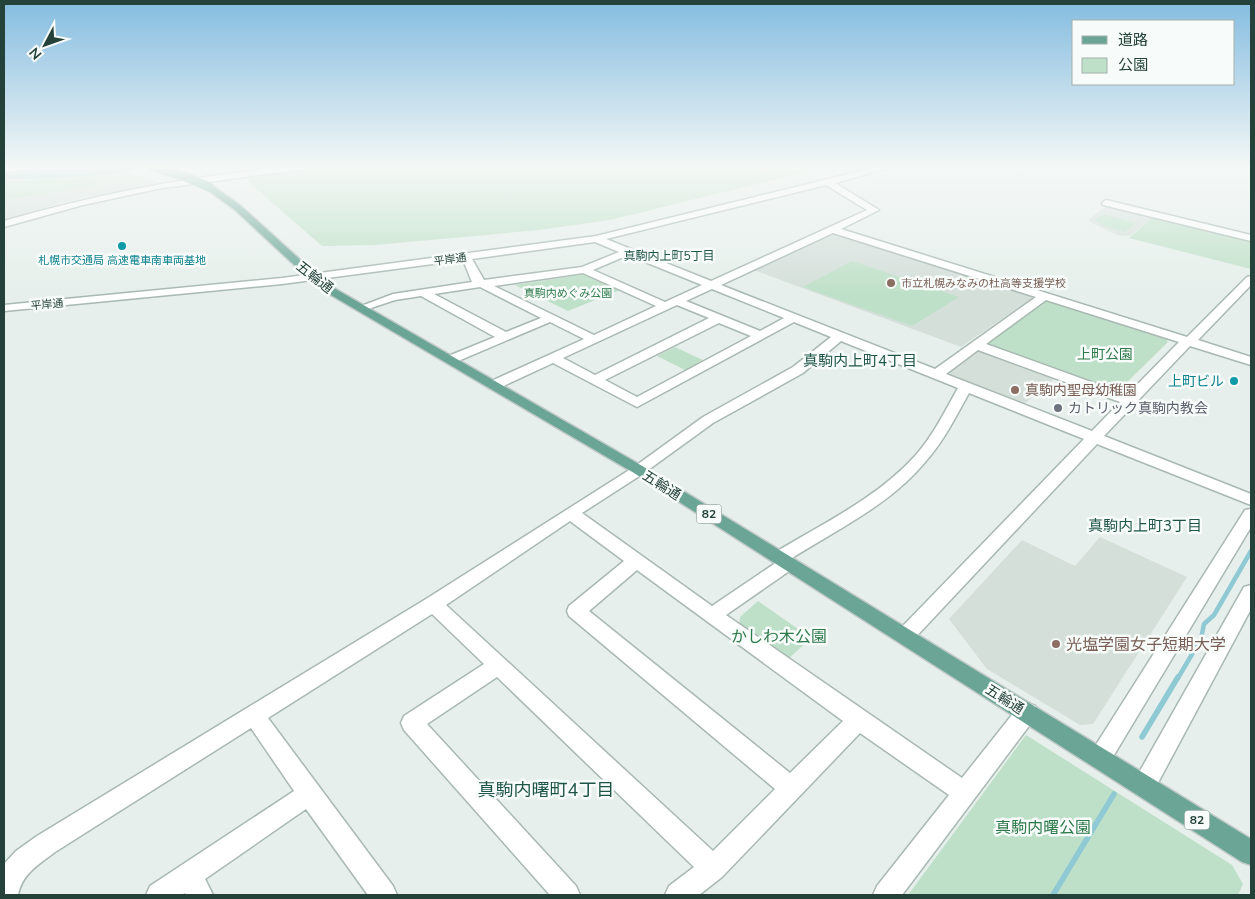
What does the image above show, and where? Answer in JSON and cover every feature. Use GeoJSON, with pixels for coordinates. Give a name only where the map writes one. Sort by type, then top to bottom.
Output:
{"type":"FeatureCollection","features":[{"type":"Feature","properties":{"kind":"main road","name":"五輪通"},"geometry":{"type":"LineString","coordinates":[[239,209],[323,286],[639,470],[1251,853]]}},
{"type":"Feature","properties":{"kind":"street"},"geometry":{"type":"LineString","coordinates":[[4,224],[52,209]]}},
{"type":"Feature","properties":{"kind":"street","name":"平岸通"},"geometry":{"type":"LineString","coordinates":[[4,308],[314,277],[596,239],[718,209]]}},
{"type":"Feature","properties":{"kind":"street"},"geometry":{"type":"LineString","coordinates":[[494,385],[874,210],[872,209]]}},
{"type":"Feature","properties":{"kind":"street"},"geometry":{"type":"LineString","coordinates":[[1131,209],[1251,238]]}},
{"type":"Feature","properties":{"kind":"street"},"geometry":{"type":"LineString","coordinates":[[831,229],[1251,361]]}},
{"type":"Feature","properties":{"kind":"street"},"geometry":{"type":"LineString","coordinates":[[596,239],[1251,500]]}},
{"type":"Feature","properties":{"kind":"street"},"geometry":{"type":"LineString","coordinates":[[362,308],[394,297],[584,270],[628,252]]}},
{"type":"Feature","properties":{"kind":"street"},"geometry":{"type":"LineString","coordinates":[[466,256],[477,281],[593,339]]}},
{"type":"Feature","properties":{"kind":"street"},"geometry":{"type":"LineString","coordinates":[[584,270],[666,306]]}},
{"type":"Feature","properties":{"kind":"street"},"geometry":{"type":"LineString","coordinates":[[905,636],[1181,347],[1199,334],[1251,280]]}},
{"type":"Feature","properties":{"kind":"street"},"geometry":{"type":"LineString","coordinates":[[423,293],[505,337]]}},
{"type":"Feature","properties":{"kind":"street"},"geometry":{"type":"LineString","coordinates":[[936,375],[1044,296]]}},
{"type":"Feature","properties":{"kind":"street"},"geometry":{"type":"LineString","coordinates":[[678,301],[761,336]]}},
{"type":"Feature","properties":{"kind":"street"},"geometry":{"type":"LineString","coordinates":[[451,360],[550,318]]}},
{"type":"Feature","properties":{"kind":"street"},"geometry":{"type":"LineString","coordinates":[[594,380],[719,318]]}},
{"type":"Feature","properties":{"kind":"street"},"geometry":{"type":"LineString","coordinates":[[554,358],[637,403],[794,318]]}},
{"type":"Feature","properties":{"kind":"street"},"geometry":{"type":"LineString","coordinates":[[5,895],[7,880],[18,865],[46,844],[433,604],[570,513],[639,470],[708,420],[798,370],[839,337]]}},
{"type":"Feature","properties":{"kind":"street"},"geometry":{"type":"LineString","coordinates":[[976,345],[1129,401]]}},
{"type":"Feature","properties":{"kind":"street"},"geometry":{"type":"LineString","coordinates":[[714,614],[784,560],[874,498],[914,467],[930,447],[966,387]]}},
{"type":"Feature","properties":{"kind":"street"},"geometry":{"type":"LineString","coordinates":[[570,513],[714,614],[858,720],[965,793]]}},
{"type":"Feature","properties":{"kind":"street"},"geometry":{"type":"LineString","coordinates":[[1100,758],[1251,514]]}},
{"type":"Feature","properties":{"kind":"street"},"geometry":{"type":"LineString","coordinates":[[637,560],[576,611],[792,789]]}},
{"type":"Feature","properties":{"kind":"street"},"geometry":{"type":"LineString","coordinates":[[1144,786],[1251,592]]}},
{"type":"Feature","properties":{"kind":"street"},"geometry":{"type":"LineString","coordinates":[[433,604],[713,868]]}},
{"type":"Feature","properties":{"kind":"street"},"geometry":{"type":"LineString","coordinates":[[498,665],[412,723],[567,895]]}},
{"type":"Feature","properties":{"kind":"street"},"geometry":{"type":"LineString","coordinates":[[886,895],[1027,712]]}},
{"type":"Feature","properties":{"kind":"street"},"geometry":{"type":"LineString","coordinates":[[254,716],[384,895]]}},
{"type":"Feature","properties":{"kind":"street"},"geometry":{"type":"LineString","coordinates":[[678,895],[713,868],[858,720]]}},
{"type":"Feature","properties":{"kind":"street"},"geometry":{"type":"LineString","coordinates":[[159,895],[194,885],[309,794]]}},
{"type":"Feature","properties":{"kind":"shaded area"},"geometry":{"type":"Polygon","coordinates":[[[4,209],[41,209],[4,221],[4,209]]]}},
{"type":"Feature","properties":{"kind":"shaded area"},"geometry":{"type":"Polygon","coordinates":[[[1103,209],[1125,209],[1155,216],[1130,236],[1117,235],[1092,223],[1089,219],[1103,209]]]}},
{"type":"Feature","properties":{"kind":"shaded area","name":"市立札幌みなみの杜高等支援学校"},"geometry":{"type":"Polygon","coordinates":[[[835,233],[1034,297],[961,347],[754,270],[835,233]]]}},
{"type":"Feature","properties":{"kind":"shaded area","name":"真駒内聖母幼稚園"},"geometry":{"type":"Polygon","coordinates":[[[979,350],[1056,377],[1024,404],[948,373],[979,350]]]}},
{"type":"Feature","properties":{"kind":"shaded area","name":"光塩学園女子短期大学"},"geometry":{"type":"Polygon","coordinates":[[[1100,537],[1187,577],[1093,724],[1080,725],[987,669],[949,619],[1022,540],[1075,566],[1100,537]]]}},
{"type":"Feature","properties":{"kind":"green space"},"geometry":{"type":"Polygon","coordinates":[[[279,209],[655,209],[610,220],[539,230],[375,245],[322,246],[279,209]]]}},
{"type":"Feature","properties":{"kind":"green space"},"geometry":{"type":"Polygon","coordinates":[[[1103,214],[1137,223],[1124,232],[1102,225],[1095,219],[1103,214]]]}},
{"type":"Feature","properties":{"kind":"green space"},"geometry":{"type":"Polygon","coordinates":[[[1155,216],[1251,240],[1251,269],[1129,238],[1155,216]]]}},
{"type":"Feature","properties":{"kind":"green space"},"geometry":{"type":"Polygon","coordinates":[[[852,261],[959,297],[912,326],[803,287],[852,261]]]}},
{"type":"Feature","properties":{"kind":"green space","name":"真駒内めぐみ公園"},"geometry":{"type":"Polygon","coordinates":[[[586,274],[620,290],[568,311],[515,285],[586,274]]]}},
{"type":"Feature","properties":{"kind":"green space","name":"上町公園"},"geometry":{"type":"Polygon","coordinates":[[[1046,300],[1165,338],[1168,342],[1117,392],[986,344],[1046,300]]]}},
{"type":"Feature","properties":{"kind":"green space"},"geometry":{"type":"Polygon","coordinates":[[[675,347],[709,363],[691,373],[657,356],[675,347]]]}},
{"type":"Feature","properties":{"kind":"green space","name":"かしわ木公園"},"geometry":{"type":"Polygon","coordinates":[[[758,601],[811,638],[786,661],[739,626],[740,617],[758,601]]]}},
{"type":"Feature","properties":{"kind":"green space","name":"真駒内曙公園"},"geometry":{"type":"Polygon","coordinates":[[[1026,735],[1232,865],[1243,884],[1238,895],[908,895],[1026,735]]]}},
{"type":"Feature","properties":{"kind":"waterway"},"geometry":{"type":"LineString","coordinates":[[1178,678],[1201,639],[1204,624],[1214,615],[1251,551]]}},
{"type":"Feature","properties":{"kind":"waterway"},"geometry":{"type":"LineString","coordinates":[[1142,737],[1178,677]]}},
{"type":"Feature","properties":{"kind":"waterway"},"geometry":{"type":"LineString","coordinates":[[1053,895],[1114,794]]}},
{"type":"Feature","properties":{"kind":"place","name":"札幌市交通局 高速電車南車両基地"},"geometry":{"type":"Point","coordinates":[122,246]}},
{"type":"Feature","properties":{"kind":"place","name":"市立札幌みなみの杜高等支援学校"},"geometry":{"type":"Point","coordinates":[891,283]}},
{"type":"Feature","properties":{"kind":"place","name":"上町ビル"},"geometry":{"type":"Point","coordinates":[1234,381]}},
{"type":"Feature","properties":{"kind":"place","name":"真駒内聖母幼稚園"},"geometry":{"type":"Point","coordinates":[1015,390]}},
{"type":"Feature","properties":{"kind":"place","name":"カトリック真駒内教会"},"geometry":{"type":"Point","coordinates":[1058,408]}},
{"type":"Feature","properties":{"kind":"place","name":"光塩学園女子短期大学"},"geometry":{"type":"Point","coordinates":[1056,644]}},
{"type":"Feature","properties":{"kind":"district","name":"真駒内上町5丁目"},"geometry":{"type":"Point","coordinates":[669,256]}},
{"type":"Feature","properties":{"kind":"district","name":"真駒内上町4丁目"},"geometry":{"type":"Point","coordinates":[860,361]}},
{"type":"Feature","properties":{"kind":"district","name":"真駒内上町3丁目"},"geometry":{"type":"Point","coordinates":[1145,526]}},
{"type":"Feature","properties":{"kind":"district","name":"真駒内曙町4丁目"},"geometry":{"type":"Point","coordinates":[546,790]}}]}
